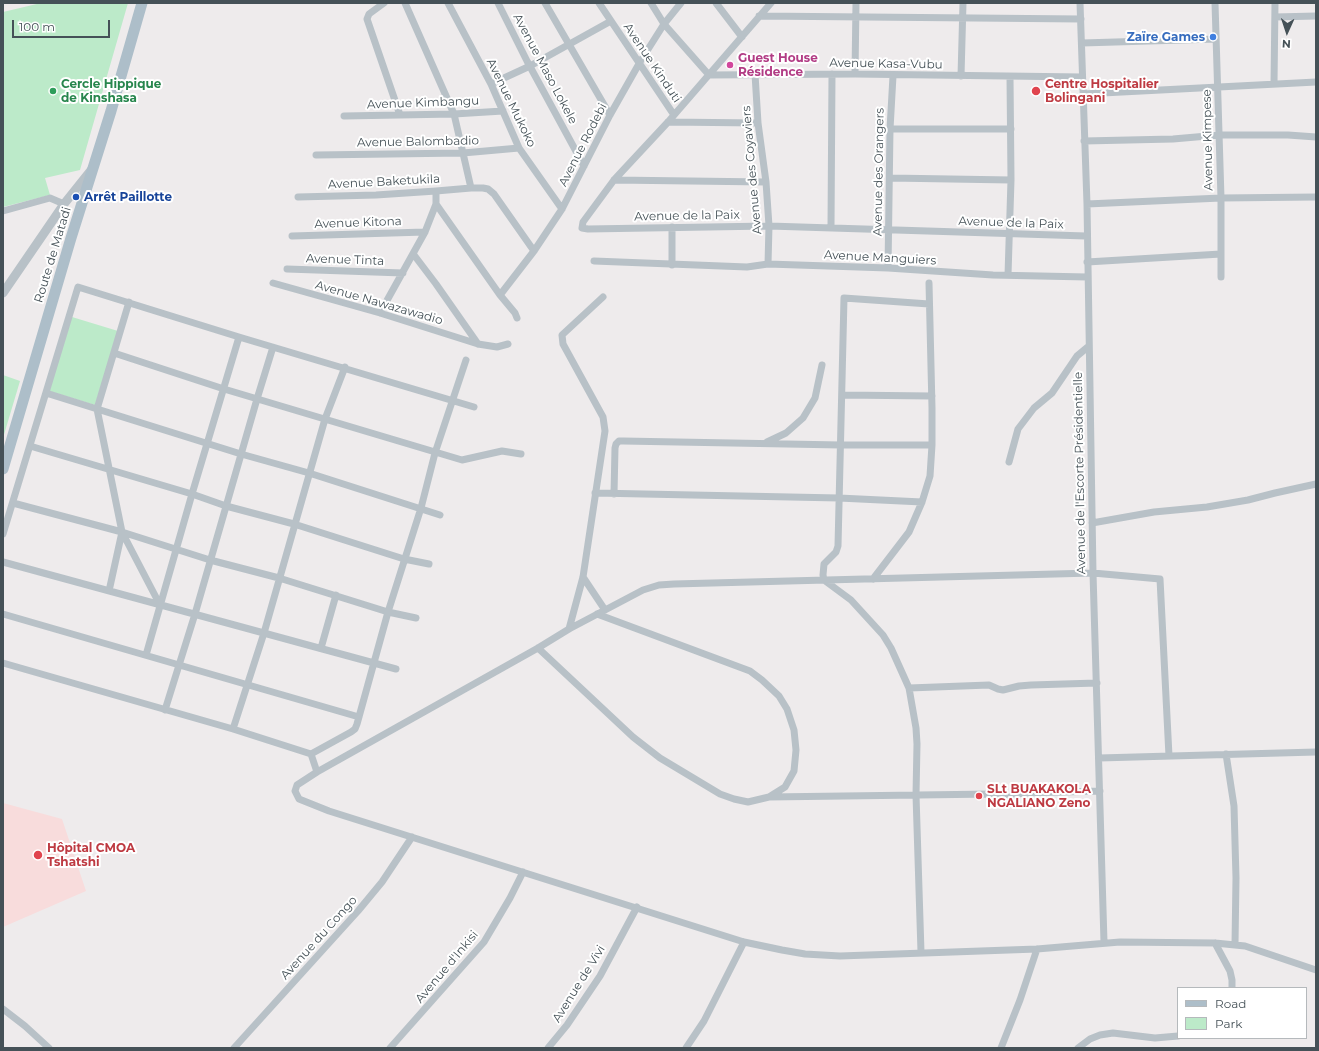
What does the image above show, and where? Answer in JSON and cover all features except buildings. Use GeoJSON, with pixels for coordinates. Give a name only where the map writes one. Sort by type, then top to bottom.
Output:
{"type":"FeatureCollection","features":[{"type":"Feature","properties":{"kind":"main road","name":"Route de Matadi"},"geometry":{"type":"LineString","coordinates":[[3,469],[142,3]]}},
{"type":"Feature","properties":{"kind":"street"},"geometry":{"type":"LineString","coordinates":[[384,3],[368,14],[367,18],[400,115]]}},
{"type":"Feature","properties":{"kind":"street"},"geometry":{"type":"LineString","coordinates":[[406,3],[454,114],[471,188]]}},
{"type":"Feature","properties":{"kind":"street","name":"Avenue Mukoko"},"geometry":{"type":"LineString","coordinates":[[449,3],[491,84],[519,148],[562,208]]}},
{"type":"Feature","properties":{"kind":"street","name":"Avenue Maso Lokele"},"geometry":{"type":"LineString","coordinates":[[498,3],[584,166]]}},
{"type":"Feature","properties":{"kind":"street"},"geometry":{"type":"LineString","coordinates":[[545,3],[610,115]]}},
{"type":"Feature","properties":{"kind":"street","name":"Avenue Kinduti"},"geometry":{"type":"LineString","coordinates":[[599,3],[640,62],[674,115]]}},
{"type":"Feature","properties":{"kind":"street"},"geometry":{"type":"LineString","coordinates":[[651,3],[664,24],[709,75]]}},
{"type":"Feature","properties":{"kind":"street","name":"Avenue Rodebi"},"geometry":{"type":"LineString","coordinates":[[500,295],[534,251],[562,208],[610,115],[640,62],[664,24],[681,3]]}},
{"type":"Feature","properties":{"kind":"street"},"geometry":{"type":"LineString","coordinates":[[716,3],[742,37]]}},
{"type":"Feature","properties":{"kind":"street","name":"Avenue de la Paix"},"geometry":{"type":"LineString","coordinates":[[771,3],[668,122],[614,180],[583,222],[582,228],[588,230],[769,226],[1086,236]]}},
{"type":"Feature","properties":{"kind":"street"},"geometry":{"type":"LineString","coordinates":[[855,74],[856,3]]}},
{"type":"Feature","properties":{"kind":"street"},"geometry":{"type":"LineString","coordinates":[[961,76],[963,3]]}},
{"type":"Feature","properties":{"kind":"street","name":"Avenue de l'Escorte Présidentielle"},"geometry":{"type":"LineString","coordinates":[[1080,3],[1086,204],[1093,573],[1104,942]]}},
{"type":"Feature","properties":{"kind":"street","name":"Avenue Kimpese"},"geometry":{"type":"LineString","coordinates":[[1215,3],[1221,198],[1221,277]]}},
{"type":"Feature","properties":{"kind":"street"},"geometry":{"type":"LineString","coordinates":[[1274,3],[1274,84]]}},
{"type":"Feature","properties":{"kind":"street"},"geometry":{"type":"LineString","coordinates":[[760,16],[856,18],[1081,18]]}},
{"type":"Feature","properties":{"kind":"street"},"geometry":{"type":"LineString","coordinates":[[1275,17],[1316,16]]}},
{"type":"Feature","properties":{"kind":"street"},"geometry":{"type":"LineString","coordinates":[[491,84],[530,66],[611,22]]}},
{"type":"Feature","properties":{"kind":"street"},"geometry":{"type":"LineString","coordinates":[[1082,43],[1216,39]]}},
{"type":"Feature","properties":{"kind":"street","name":"Avenue des Coyaviers"},"geometry":{"type":"LineString","coordinates":[[755,74],[758,123],[766,182],[769,226],[768,264]]}},
{"type":"Feature","properties":{"kind":"street"},"geometry":{"type":"LineString","coordinates":[[831,227],[832,74]]}},
{"type":"Feature","properties":{"kind":"street","name":"Avenue Kasa-Vubu"},"geometry":{"type":"LineString","coordinates":[[709,75],[855,74],[893,76],[1082,77]]}},
{"type":"Feature","properties":{"kind":"street","name":"Avenue des Orangers"},"geometry":{"type":"LineString","coordinates":[[888,268],[890,129],[893,76]]}},
{"type":"Feature","properties":{"kind":"street"},"geometry":{"type":"LineString","coordinates":[[1008,275],[1011,180],[1010,77]]}},
{"type":"Feature","properties":{"kind":"street"},"geometry":{"type":"LineString","coordinates":[[1083,94],[1316,82]]}},
{"type":"Feature","properties":{"kind":"street","name":"Avenue Kimbangu"},"geometry":{"type":"LineString","coordinates":[[344,116],[454,114],[503,111]]}},
{"type":"Feature","properties":{"kind":"street"},"geometry":{"type":"LineString","coordinates":[[668,122],[758,123]]}},
{"type":"Feature","properties":{"kind":"street"},"geometry":{"type":"LineString","coordinates":[[890,129],[1011,129]]}},
{"type":"Feature","properties":{"kind":"street"},"geometry":{"type":"LineString","coordinates":[[1084,141],[1173,139],[1219,135],[1288,135],[1316,137]]}},
{"type":"Feature","properties":{"kind":"street","name":"Avenue Balombadio"},"geometry":{"type":"LineString","coordinates":[[316,155],[463,153],[519,148]]}},
{"type":"Feature","properties":{"kind":"street"},"geometry":{"type":"LineString","coordinates":[[3,293],[64,204],[95,164]]}},
{"type":"Feature","properties":{"kind":"street"},"geometry":{"type":"LineString","coordinates":[[890,178],[1011,180]]}},
{"type":"Feature","properties":{"kind":"street"},"geometry":{"type":"LineString","coordinates":[[614,180],[766,182]]}},
{"type":"Feature","properties":{"kind":"street","name":"Avenue Baketukila"},"geometry":{"type":"LineString","coordinates":[[298,197],[376,195],[471,188],[488,189],[494,194],[534,251]]}},
{"type":"Feature","properties":{"kind":"street"},"geometry":{"type":"LineString","coordinates":[[380,313],[414,255],[425,232],[436,204],[436,191]]}},
{"type":"Feature","properties":{"kind":"street"},"geometry":{"type":"LineString","coordinates":[[72,194],[84,201]]}},
{"type":"Feature","properties":{"kind":"street"},"geometry":{"type":"LineString","coordinates":[[1086,204],[1221,198],[1316,197]]}},
{"type":"Feature","properties":{"kind":"street"},"geometry":{"type":"LineString","coordinates":[[3,211],[50,198],[64,204]]}},
{"type":"Feature","properties":{"kind":"street"},"geometry":{"type":"LineString","coordinates":[[436,204],[500,295],[515,313],[517,318]]}},
{"type":"Feature","properties":{"kind":"street"},"geometry":{"type":"LineString","coordinates":[[672,227],[672,265]]}},
{"type":"Feature","properties":{"kind":"street","name":"Avenue Kitona"},"geometry":{"type":"LineString","coordinates":[[292,236],[425,232]]}},
{"type":"Feature","properties":{"kind":"street"},"geometry":{"type":"LineString","coordinates":[[1087,262],[1221,254]]}},
{"type":"Feature","properties":{"kind":"street"},"geometry":{"type":"LineString","coordinates":[[414,255],[478,344]]}},
{"type":"Feature","properties":{"kind":"street","name":"Avenue Manguiers"},"geometry":{"type":"LineString","coordinates":[[594,261],[747,267],[768,264],[888,268],[928,272],[1087,277]]}},
{"type":"Feature","properties":{"kind":"street","name":"Avenue Tinta"},"geometry":{"type":"LineString","coordinates":[[287,269],[403,272]]}},
{"type":"Feature","properties":{"kind":"street","name":"Avenue Nawazawadio"},"geometry":{"type":"LineString","coordinates":[[273,283],[380,313],[478,344],[497,346],[508,344]]}},
{"type":"Feature","properties":{"kind":"street"},"geometry":{"type":"LineString","coordinates":[[873,579],[909,532],[922,502],[931,468],[932,396],[929,283]]}},
{"type":"Feature","properties":{"kind":"street"},"geometry":{"type":"LineString","coordinates":[[3,534],[78,288],[80,287],[240,337],[345,367],[474,407]]}},
{"type":"Feature","properties":{"kind":"street"},"geometry":{"type":"LineString","coordinates":[[569,629],[583,577],[605,424],[603,417],[563,344],[562,335],[603,297]]}},
{"type":"Feature","properties":{"kind":"street"},"geometry":{"type":"LineString","coordinates":[[921,952],[916,795],[917,744],[916,728],[909,688],[891,648],[883,635],[851,600],[824,580],[822,575],[824,564],[836,552],[838,546],[844,298],[929,304]]}},
{"type":"Feature","properties":{"kind":"street"},"geometry":{"type":"LineString","coordinates":[[129,302],[98,409],[122,532],[160,606]]}},
{"type":"Feature","properties":{"kind":"street"},"geometry":{"type":"LineString","coordinates":[[146,655],[207,443],[240,337]]}},
{"type":"Feature","properties":{"kind":"street"},"geometry":{"type":"LineString","coordinates":[[1009,462],[1018,429],[1034,408],[1052,393],[1077,356],[1089,346]]}},
{"type":"Feature","properties":{"kind":"street"},"geometry":{"type":"LineString","coordinates":[[165,710],[195,614],[273,347]]}},
{"type":"Feature","properties":{"kind":"street"},"geometry":{"type":"LineString","coordinates":[[114,353],[224,389],[462,460],[502,451],[521,454]]}},
{"type":"Feature","properties":{"kind":"street"},"geometry":{"type":"LineString","coordinates":[[3,663],[234,729],[311,754],[351,732],[355,728],[359,717],[388,612],[421,508],[435,453],[466,360]]}},
{"type":"Feature","properties":{"kind":"street"},"geometry":{"type":"LineString","coordinates":[[764,443],[786,433],[803,418],[815,398],[822,365]]}},
{"type":"Feature","properties":{"kind":"street"},"geometry":{"type":"LineString","coordinates":[[234,729],[264,633],[325,419],[345,367]]}},
{"type":"Feature","properties":{"kind":"street"},"geometry":{"type":"LineString","coordinates":[[46,393],[241,454],[309,473],[440,515]]}},
{"type":"Feature","properties":{"kind":"street"},"geometry":{"type":"LineString","coordinates":[[842,395],[932,396]]}},
{"type":"Feature","properties":{"kind":"street"},"geometry":{"type":"LineString","coordinates":[[614,494],[615,448],[619,441],[932,445]]}},
{"type":"Feature","properties":{"kind":"street"},"geometry":{"type":"LineString","coordinates":[[30,446],[192,494],[226,506],[294,524],[404,559],[428,564]]}},
{"type":"Feature","properties":{"kind":"street"},"geometry":{"type":"LineString","coordinates":[[1092,523],[1154,512],[1208,507],[1248,500],[1316,484]]}},
{"type":"Feature","properties":{"kind":"street"},"geometry":{"type":"LineString","coordinates":[[595,493],[840,498],[922,502]]}},
{"type":"Feature","properties":{"kind":"street"},"geometry":{"type":"LineString","coordinates":[[13,503],[122,532],[210,560],[279,578],[388,612],[416,618]]}},
{"type":"Feature","properties":{"kind":"street"},"geometry":{"type":"LineString","coordinates":[[109,591],[122,532]]}},
{"type":"Feature","properties":{"kind":"street"},"geometry":{"type":"LineString","coordinates":[[3,562],[160,606],[195,614],[396,669]]}},
{"type":"Feature","properties":{"kind":"street"},"geometry":{"type":"LineString","coordinates":[[1169,756],[1160,579],[1093,573],[659,585],[643,590],[569,629],[538,648],[317,772],[297,785],[295,791],[300,799],[329,811],[744,942],[782,950],[822,955],[1037,949],[1104,942],[1215,943],[1245,946],[1316,970]]}},
{"type":"Feature","properties":{"kind":"street"},"geometry":{"type":"LineString","coordinates":[[583,577],[605,610]]}},
{"type":"Feature","properties":{"kind":"street"},"geometry":{"type":"LineString","coordinates":[[321,648],[336,595]]}},
{"type":"Feature","properties":{"kind":"street"},"geometry":{"type":"LineString","coordinates":[[3,614],[359,717]]}},
{"type":"Feature","properties":{"kind":"street"},"geometry":{"type":"LineString","coordinates":[[597,614],[750,671],[779,696],[787,709],[794,730],[796,750],[794,771],[785,787],[769,797]]}},
{"type":"Feature","properties":{"kind":"street"},"geometry":{"type":"LineString","coordinates":[[538,648],[633,736],[660,758],[720,794],[734,799],[748,802],[769,797],[993,794],[1004,798],[1023,793],[1100,791]]}},
{"type":"Feature","properties":{"kind":"street"},"geometry":{"type":"LineString","coordinates":[[909,688],[989,685],[998,690],[1003,690],[1031,685],[1097,683]]}},
{"type":"Feature","properties":{"kind":"street"},"geometry":{"type":"LineString","coordinates":[[1099,758],[1316,752]]}},
{"type":"Feature","properties":{"kind":"street"},"geometry":{"type":"LineString","coordinates":[[311,754],[317,772]]}},
{"type":"Feature","properties":{"kind":"street"},"geometry":{"type":"LineString","coordinates":[[1226,754],[1234,806],[1236,944]]}},
{"type":"Feature","properties":{"kind":"street","name":"Avenue du Congo"},"geometry":{"type":"LineString","coordinates":[[234,1048],[358,912],[382,882],[412,837]]}},
{"type":"Feature","properties":{"kind":"street","name":"Avenue d'Inkisi"},"geometry":{"type":"LineString","coordinates":[[390,1048],[484,942],[510,898],[523,872]]}},
{"type":"Feature","properties":{"kind":"street","name":"Avenue de Vivi"},"geometry":{"type":"LineString","coordinates":[[548,1048],[567,1025],[600,976],[637,907]]}},
{"type":"Feature","properties":{"kind":"street"},"geometry":{"type":"LineString","coordinates":[[686,1048],[704,1021],[744,942]]}},
{"type":"Feature","properties":{"kind":"street"},"geometry":{"type":"LineString","coordinates":[[1215,943],[1230,971],[1232,987]]}},
{"type":"Feature","properties":{"kind":"street"},"geometry":{"type":"LineString","coordinates":[[1001,1048],[1020,1000],[1037,949]]}},
{"type":"Feature","properties":{"kind":"street"},"geometry":{"type":"LineString","coordinates":[[3,1009],[25,1026],[49,1048]]}},
{"type":"Feature","properties":{"kind":"street"},"geometry":{"type":"LineString","coordinates":[[1078,1048],[1090,1039],[1100,1035],[1113,1033],[1155,1038],[1177,1036]]}},
{"type":"Feature","properties":{"kind":"shaded area","name":"Hôpital CMOA Tshatshi"},"geometry":{"type":"Polygon","coordinates":[[[3,803],[62,819],[86,891],[3,927],[3,803]]]}},
{"type":"Feature","properties":{"kind":"green space","name":"Cercle Hippique de Kinshasa"},"geometry":{"type":"Polygon","coordinates":[[[41,3],[128,3],[80,170],[45,178],[50,195],[3,207],[3,12],[41,3]]]}},
{"type":"Feature","properties":{"kind":"green space"},"geometry":{"type":"Polygon","coordinates":[[[72,317],[118,331],[95,405],[49,391],[72,317]]]}},
{"type":"Feature","properties":{"kind":"green space"},"geometry":{"type":"Polygon","coordinates":[[[3,375],[20,381],[3,438],[3,375]]]}},
{"type":"Feature","properties":{"kind":"place","name":"Zaïre Games"},"geometry":{"type":"Point","coordinates":[1213,37]}},
{"type":"Feature","properties":{"kind":"place","name":"Guest House Résidence"},"geometry":{"type":"Point","coordinates":[730,65]}},
{"type":"Feature","properties":{"kind":"place","name":"Cercle Hippique de Kinshasa"},"geometry":{"type":"Point","coordinates":[53,91]}},
{"type":"Feature","properties":{"kind":"place","name":"Centre Hospitalier Bolingani"},"geometry":{"type":"Point","coordinates":[1036,91]}},
{"type":"Feature","properties":{"kind":"place","name":"Arrêt Paillotte"},"geometry":{"type":"Point","coordinates":[76,197]}},
{"type":"Feature","properties":{"kind":"place","name":"SLt BUAKAKOLA NGALIANO Zeno"},"geometry":{"type":"Point","coordinates":[979,796]}},
{"type":"Feature","properties":{"kind":"place","name":"Hôpital CMOA Tshatshi"},"geometry":{"type":"Point","coordinates":[38,855]}}]}
